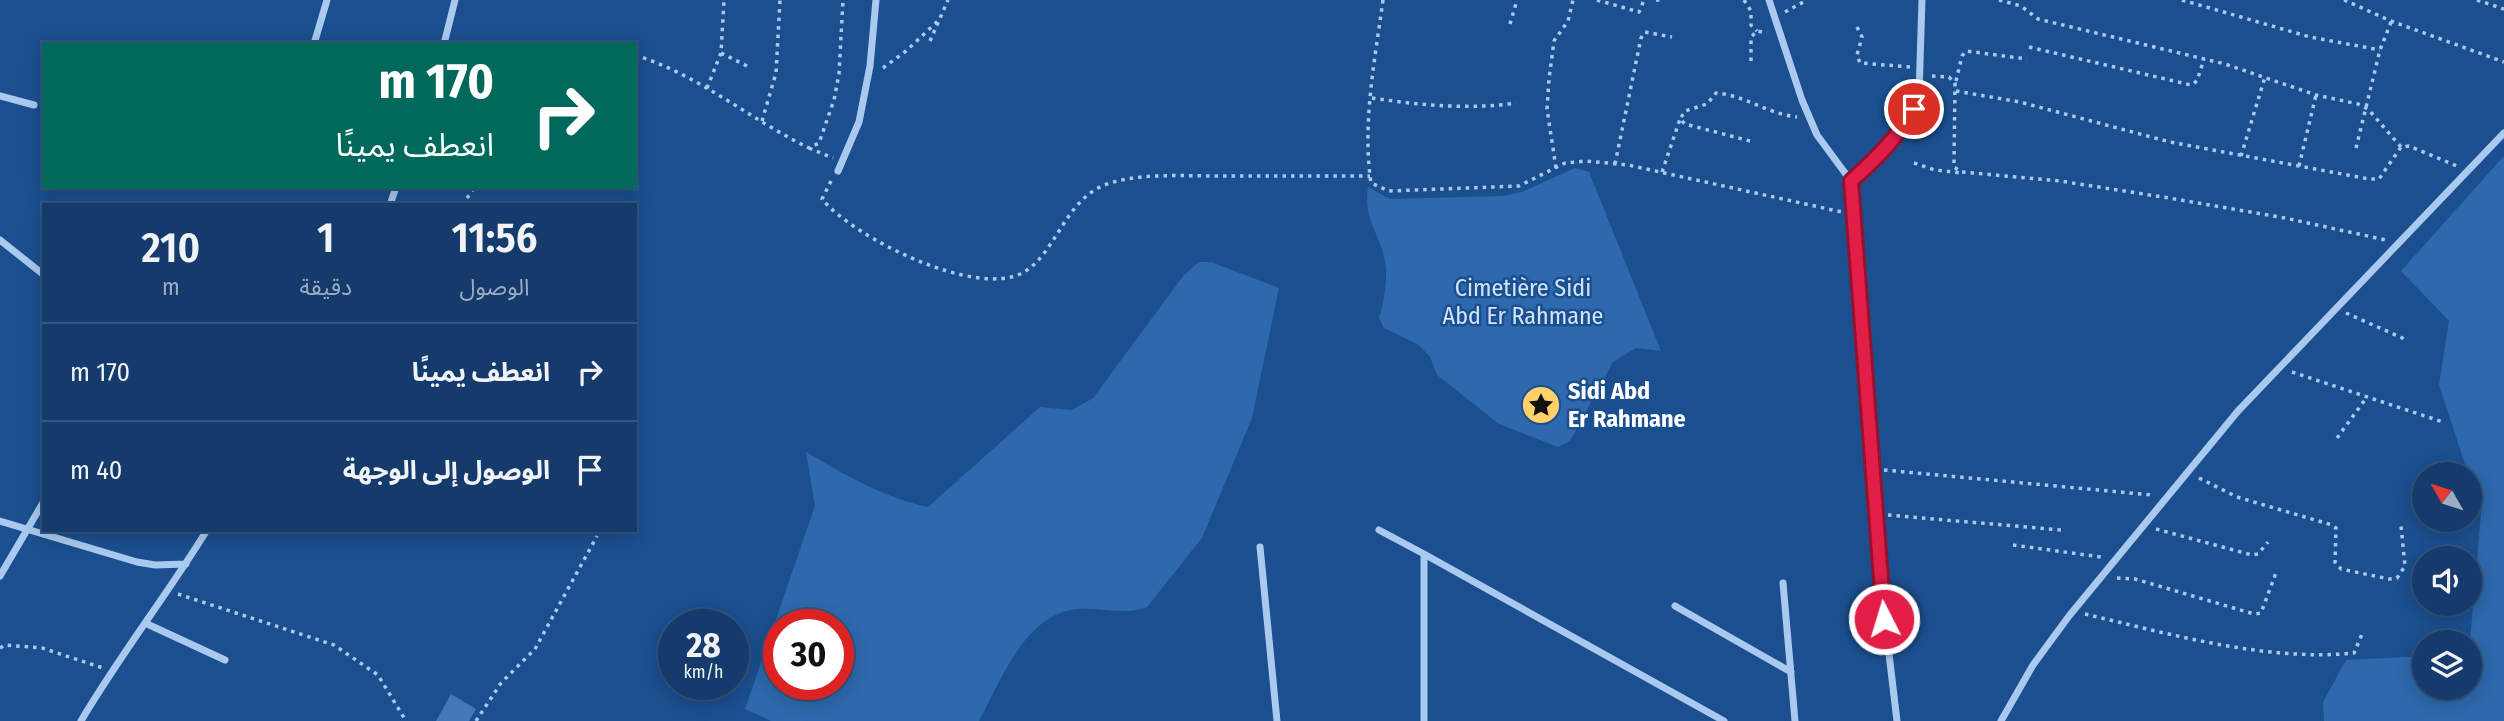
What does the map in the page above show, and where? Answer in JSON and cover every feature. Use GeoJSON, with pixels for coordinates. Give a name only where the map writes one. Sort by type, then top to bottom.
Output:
{"type":"FeatureCollection","features":[{"type":"Feature","properties":{"kind":"street"},"geometry":{"type":"LineString","coordinates":[[315,42],[327,0]]}},
{"type":"Feature","properties":{"kind":"street"},"geometry":{"type":"LineString","coordinates":[[444,42],[455,0]]}},
{"type":"Feature","properties":{"kind":"street"},"geometry":{"type":"LineString","coordinates":[[838,171],[859,122],[868,75],[876,0]]}},
{"type":"Feature","properties":{"kind":"street"},"geometry":{"type":"LineString","coordinates":[[1769,0],[1810,118],[1834,160],[1851,181],[1882,595],[1897,721]]}},
{"type":"Feature","properties":{"kind":"street"},"geometry":{"type":"LineString","coordinates":[[1851,181],[1882,153],[1900,132],[1919,95],[1922,0]]}},
{"type":"Feature","properties":{"kind":"street"},"geometry":{"type":"LineString","coordinates":[[0,96],[34,105]]}},
{"type":"Feature","properties":{"kind":"street"},"geometry":{"type":"LineString","coordinates":[[2001,721],[2033,665],[2073,611],[2238,411],[2504,133]]}},
{"type":"Feature","properties":{"kind":"street"},"geometry":{"type":"LineString","coordinates":[[0,240],[42,273]]}},
{"type":"Feature","properties":{"kind":"street"},"geometry":{"type":"LineString","coordinates":[[0,576],[42,504]]}},
{"type":"Feature","properties":{"kind":"street"},"geometry":{"type":"LineString","coordinates":[[0,521],[137,562],[155,565],[186,564]]}},
{"type":"Feature","properties":{"kind":"street"},"geometry":{"type":"LineString","coordinates":[[1379,530],[1724,721]]}},
{"type":"Feature","properties":{"kind":"street"},"geometry":{"type":"LineString","coordinates":[[81,721],[111,670],[170,591],[206,532]]}},
{"type":"Feature","properties":{"kind":"street"},"geometry":{"type":"LineString","coordinates":[[1260,547],[1277,721]]}},
{"type":"Feature","properties":{"kind":"street"},"geometry":{"type":"LineString","coordinates":[[1424,554],[1426,720]]}},
{"type":"Feature","properties":{"kind":"street"},"geometry":{"type":"LineString","coordinates":[[1783,583],[1795,721]]}},
{"type":"Feature","properties":{"kind":"street"},"geometry":{"type":"LineString","coordinates":[[1675,606],[1791,672]]}},
{"type":"Feature","properties":{"kind":"street"},"geometry":{"type":"LineString","coordinates":[[145,623],[225,660]]}},
{"type":"Feature","properties":{"kind":"path"},"geometry":{"type":"LineString","coordinates":[[707,89],[721,53],[723,0]]}},
{"type":"Feature","properties":{"kind":"path"},"geometry":{"type":"LineString","coordinates":[[762,121],[776,73],[780,0]]}},
{"type":"Feature","properties":{"kind":"path"},"geometry":{"type":"LineString","coordinates":[[809,148],[819,143],[834,100],[839,74],[843,0]]}},
{"type":"Feature","properties":{"kind":"path"},"geometry":{"type":"LineString","coordinates":[[930,41],[948,0]]}},
{"type":"Feature","properties":{"kind":"path"},"geometry":{"type":"LineString","coordinates":[[1383,0],[1368,128],[1371,183],[1389,191],[1519,186],[1565,163],[1586,161],[1662,172],[1854,215]]}},
{"type":"Feature","properties":{"kind":"path"},"geometry":{"type":"LineString","coordinates":[[1510,24],[1517,0]]}},
{"type":"Feature","properties":{"kind":"path"},"geometry":{"type":"LineString","coordinates":[[1556,168],[1547,109],[1549,79],[1554,41],[1568,21],[1573,0]]}},
{"type":"Feature","properties":{"kind":"path"},"geometry":{"type":"LineString","coordinates":[[1597,0],[1639,12],[1644,0]]}},
{"type":"Feature","properties":{"kind":"path"},"geometry":{"type":"LineString","coordinates":[[1656,0],[1664,0]]}},
{"type":"Feature","properties":{"kind":"path"},"geometry":{"type":"LineString","coordinates":[[1744,0],[1751,11],[1751,24],[1757,31],[1783,37]]}},
{"type":"Feature","properties":{"kind":"path"},"geometry":{"type":"LineString","coordinates":[[1776,15],[1794,9],[1807,0]]}},
{"type":"Feature","properties":{"kind":"path"},"geometry":{"type":"LineString","coordinates":[[1999,0],[2021,6],[2038,19],[2204,59],[2316,95],[2358,104],[2368,109],[2401,147]]}},
{"type":"Feature","properties":{"kind":"path"},"geometry":{"type":"LineString","coordinates":[[2185,0],[2310,37],[2381,50]]}},
{"type":"Feature","properties":{"kind":"path"},"geometry":{"type":"LineString","coordinates":[[2344,0],[2391,21],[2504,62]]}},
{"type":"Feature","properties":{"kind":"path"},"geometry":{"type":"LineString","coordinates":[[2477,0],[2504,9]]}},
{"type":"Feature","properties":{"kind":"path"},"geometry":{"type":"LineString","coordinates":[[868,75],[906,51],[939,20]]}},
{"type":"Feature","properties":{"kind":"path"},"geometry":{"type":"LineString","coordinates":[[2356,148],[2391,21]]}},
{"type":"Feature","properties":{"kind":"path"},"geometry":{"type":"LineString","coordinates":[[1857,27],[1862,37],[1857,55],[1860,63],[1949,78],[1955,83]]}},
{"type":"Feature","properties":{"kind":"path"},"geometry":{"type":"LineString","coordinates":[[1751,61],[1751,37],[1757,31]]}},
{"type":"Feature","properties":{"kind":"path"},"geometry":{"type":"LineString","coordinates":[[1615,164],[1641,38],[1646,33],[1672,37]]}},
{"type":"Feature","properties":{"kind":"path"},"geometry":{"type":"LineString","coordinates":[[2029,47],[2191,85],[2197,81],[2204,59]]}},
{"type":"Feature","properties":{"kind":"path"},"geometry":{"type":"LineString","coordinates":[[1967,173],[1954,167],[1955,83],[1962,56],[1966,51],[2027,59]]}},
{"type":"Feature","properties":{"kind":"path"},"geometry":{"type":"LineString","coordinates":[[721,53],[751,68]]}},
{"type":"Feature","properties":{"kind":"path"},"geometry":{"type":"LineString","coordinates":[[637,56],[707,89],[809,148],[843,162]]}},
{"type":"Feature","properties":{"kind":"path"},"geometry":{"type":"LineString","coordinates":[[2241,156],[2265,77]]}},
{"type":"Feature","properties":{"kind":"path"},"geometry":{"type":"LineString","coordinates":[[1955,91],[2020,102],[2169,142],[2379,179],[2401,147],[2409,146],[2468,171]]}},
{"type":"Feature","properties":{"kind":"path"},"geometry":{"type":"LineString","coordinates":[[1662,172],[1685,111],[1707,104],[1716,93],[1733,94],[1780,115],[1810,118]]}},
{"type":"Feature","properties":{"kind":"path"},"geometry":{"type":"LineString","coordinates":[[2299,166],[2316,95]]}},
{"type":"Feature","properties":{"kind":"path"},"geometry":{"type":"LineString","coordinates":[[1372,98],[1423,105],[1493,106],[1516,103]]}},
{"type":"Feature","properties":{"kind":"path"},"geometry":{"type":"LineString","coordinates":[[1680,119],[1685,124],[1750,141]]}},
{"type":"Feature","properties":{"kind":"path"},"geometry":{"type":"LineString","coordinates":[[1914,163],[1935,170],[2060,181],[2169,198],[2285,218],[2400,243]]}},
{"type":"Feature","properties":{"kind":"path"},"geometry":{"type":"LineString","coordinates":[[838,171],[828,184],[822,200],[830,209],[885,247],[924,264],[995,281],[1023,273],[1044,253],[1064,219],[1088,195],[1108,184],[1152,176],[1370,176]]}},
{"type":"Feature","properties":{"kind":"path"},"geometry":{"type":"LineString","coordinates":[[2338,309],[2407,340]]}},
{"type":"Feature","properties":{"kind":"path"},"geometry":{"type":"LineString","coordinates":[[2280,368],[2443,422]]}},
{"type":"Feature","properties":{"kind":"path"},"geometry":{"type":"LineString","coordinates":[[2337,438],[2367,397]]}},
{"type":"Feature","properties":{"kind":"path"},"geometry":{"type":"LineString","coordinates":[[1873,469],[2168,496]]}},
{"type":"Feature","properties":{"kind":"path"},"geometry":{"type":"LineString","coordinates":[[2188,472],[2237,497],[2332,525],[2336,528],[2335,562],[2341,569],[2389,579],[2397,578],[2405,566],[2401,526]]}},
{"type":"Feature","properties":{"kind":"path"},"geometry":{"type":"LineString","coordinates":[[1876,515],[1923,516],[2061,530]]}},
{"type":"Feature","properties":{"kind":"path"},"geometry":{"type":"LineString","coordinates":[[2144,525],[2252,555],[2258,554],[2268,542]]}},
{"type":"Feature","properties":{"kind":"path"},"geometry":{"type":"LineString","coordinates":[[476,721],[501,683],[535,649],[597,536]]}},
{"type":"Feature","properties":{"kind":"path"},"geometry":{"type":"LineString","coordinates":[[2013,545],[2116,559]]}},
{"type":"Feature","properties":{"kind":"path"},"geometry":{"type":"LineString","coordinates":[[2101,578],[2135,579],[2254,614],[2261,612],[2277,570]]}},
{"type":"Feature","properties":{"kind":"path"},"geometry":{"type":"LineString","coordinates":[[170,591],[334,645],[378,675],[406,721]]}},
{"type":"Feature","properties":{"kind":"path"},"geometry":{"type":"LineString","coordinates":[[2073,611],[2219,643],[2325,656],[2354,653],[2362,634]]}},
{"type":"Feature","properties":{"kind":"path"},"geometry":{"type":"LineString","coordinates":[[0,648],[5,645],[42,648],[111,670]]}},
{"type":"Feature","properties":{"kind":"green space"},"geometry":{"type":"Polygon","coordinates":[[[2504,156],[2504,721],[2324,721],[2323,702],[2346,660],[2412,657],[2412,700],[2482,700],[2482,630],[2471,630],[2472,616],[2482,616],[2482,546],[2478,546],[2479,532],[2482,532],[2482,462],[2464,462],[2439,385],[2449,321],[2401,271],[2504,156]]]}},
{"type":"Feature","properties":{"kind":"green space","name":"Cimetière Sidi Abd Er Rahmane"},"geometry":{"type":"Polygon","coordinates":[[[1575,168],[1589,172],[1661,351],[1636,348],[1613,362],[1570,441],[1558,447],[1499,424],[1437,375],[1430,357],[1419,345],[1384,328],[1379,318],[1385,290],[1385,262],[1370,218],[1367,199],[1368,187],[1390,199],[1504,196],[1524,191],[1575,168]]]}},
{"type":"Feature","properties":{"kind":"green space"},"geometry":{"type":"Polygon","coordinates":[[[1199,262],[1211,262],[1279,288],[1252,418],[1202,538],[1147,607],[1130,611],[1078,609],[1059,613],[1043,623],[1017,652],[979,721],[771,721],[745,709],[763,657],[763,700],[854,700],[854,609],[779,609],[815,506],[806,452],[880,491],[928,507],[1040,407],[1072,410],[1093,398],[1184,275],[1199,262]]]}},
{"type":"Feature","properties":{"kind":"building"},"geometry":{"type":"Polygon","coordinates":[[[451,694],[476,709],[469,721],[436,721],[451,694]]]}},
{"type":"Feature","properties":{"kind":"place","name":"Sidi Abd Er Rahmane"},"geometry":{"type":"Point","coordinates":[1541,405]}},
{"type":"Feature","properties":{"kind":"route"},"geometry":{"type":"LineString","coordinates":[[1884,619],[1851,181],[1882,153],[1900,132],[1914,109]]}}]}
